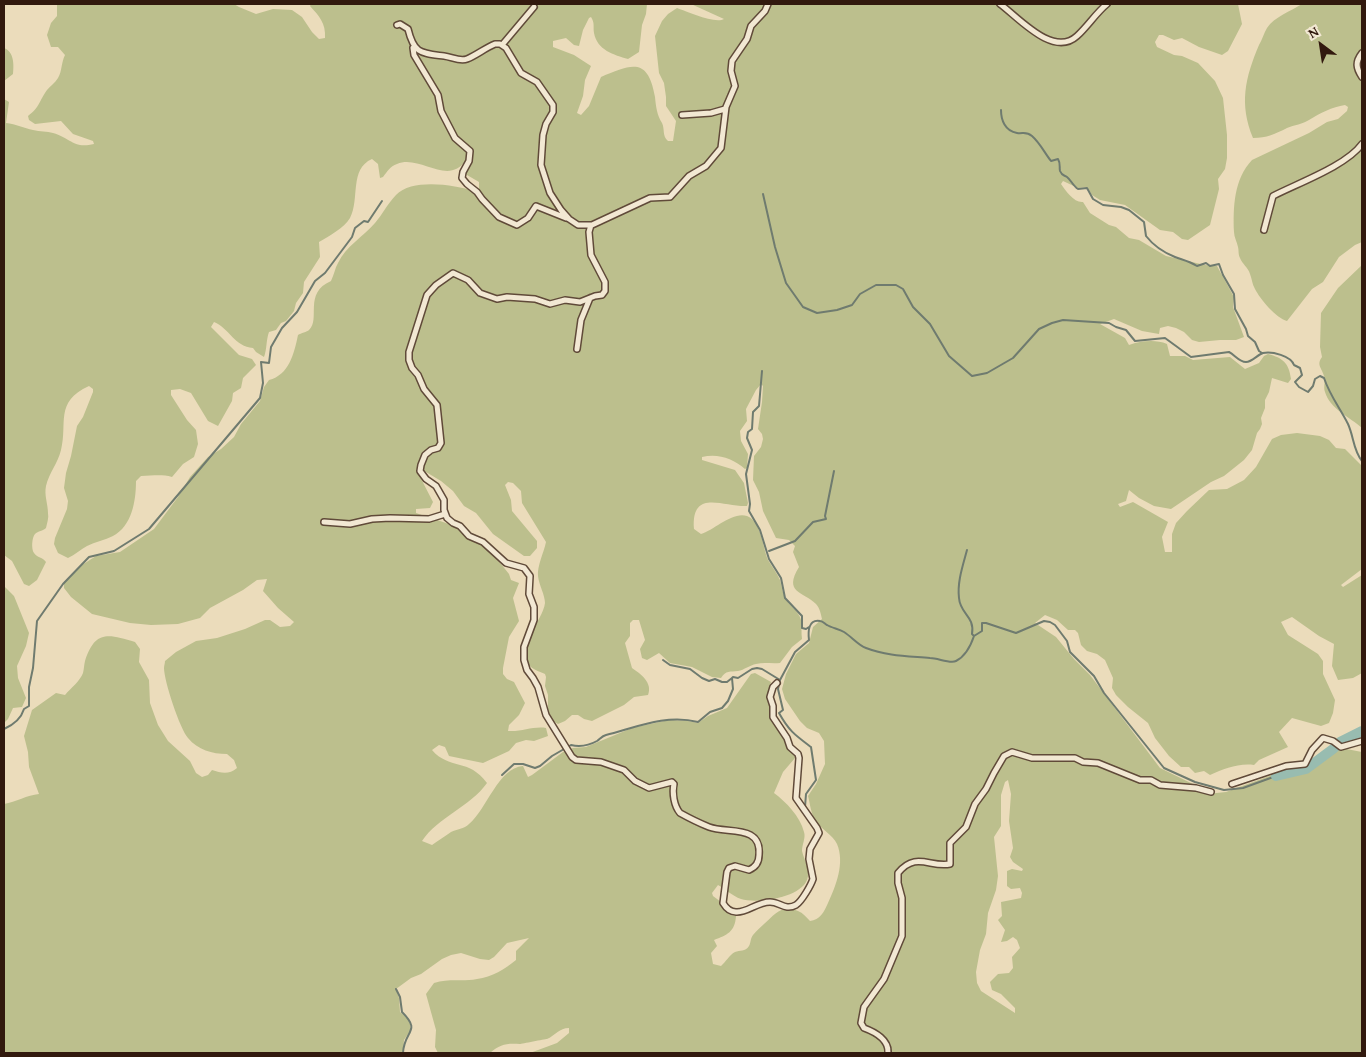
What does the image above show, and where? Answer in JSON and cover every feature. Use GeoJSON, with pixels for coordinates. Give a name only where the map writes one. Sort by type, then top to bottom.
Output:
{"type":"FeatureCollection","features":[{"type":"Feature","properties":{"kind":"street"},"geometry":{"type":"LineString","coordinates":[[397,25],[400,24],[408,29],[414,55],[438,94],[441,111],[455,138],[470,151],[469,161],[462,172],[462,178],[477,192],[486,204],[499,217],[517,225],[528,218],[536,206],[569,219],[578,225],[591,225],[650,198],[670,197],[689,176],[706,166],[717,155],[722,144],[725,109],[734,86],[731,71],[732,61],[751,26],[765,11],[768,4]]}},
{"type":"Feature","properties":{"kind":"street"},"geometry":{"type":"LineString","coordinates":[[1000,4],[1020,23],[1035,33],[1050,40],[1068,42],[1078,36],[1107,4]]}},
{"type":"Feature","properties":{"kind":"street"},"geometry":{"type":"LineString","coordinates":[[502,45],[534,7]]}},
{"type":"Feature","properties":{"kind":"street"},"geometry":{"type":"LineString","coordinates":[[413,45],[416,50],[427,54],[465,60],[495,44],[502,45],[509,52],[520,73],[537,82],[552,105],[553,112],[546,124],[541,165],[550,193],[569,219]]}},
{"type":"Feature","properties":{"kind":"street"},"geometry":{"type":"LineString","coordinates":[[1362,53],[1357,64],[1357,70],[1362,77]]}},
{"type":"Feature","properties":{"kind":"street"},"geometry":{"type":"LineString","coordinates":[[682,115],[712,113],[725,109]]}},
{"type":"Feature","properties":{"kind":"street"},"geometry":{"type":"LineString","coordinates":[[1264,230],[1273,196],[1332,169],[1356,152],[1362,144]]}},
{"type":"Feature","properties":{"kind":"street"},"geometry":{"type":"LineString","coordinates":[[591,225],[589,232],[591,255],[605,282],[606,288],[602,295],[580,302],[565,300],[550,304],[535,298],[490,298],[480,293],[464,277],[453,274],[436,285],[427,295],[411,346],[409,360],[424,389],[435,402],[438,409],[441,443],[438,448],[425,455],[420,471],[426,479],[436,486],[444,500],[445,514],[449,521],[460,526],[466,533],[483,542],[506,563],[524,568],[530,576],[529,594],[534,607],[534,620],[524,647],[524,660],[527,670],[534,678],[538,687],[546,715],[572,757],[576,760],[601,762],[624,770],[635,781],[649,788],[672,782],[674,784],[677,810],[680,813],[709,827],[750,834],[758,843],[759,857],[757,865],[749,870],[735,866],[729,868],[727,872],[723,903],[736,912],[743,911],[756,904],[768,902],[783,907],[796,904],[803,899],[813,879],[809,859],[810,849],[819,834],[817,828],[796,798],[800,758],[790,747],[787,738],[773,716],[773,706],[770,697],[773,687],[777,682]]}},
{"type":"Feature","properties":{"kind":"street"},"geometry":{"type":"LineString","coordinates":[[577,349],[581,320],[590,298]]}},
{"type":"Feature","properties":{"kind":"street"},"geometry":{"type":"LineString","coordinates":[[324,522],[350,524],[372,519],[429,519],[445,514]]}},
{"type":"Feature","properties":{"kind":"street"},"geometry":{"type":"LineString","coordinates":[[1232,784],[1286,766],[1305,764],[1312,750],[1322,738],[1333,741],[1341,747],[1362,741]]}},
{"type":"Feature","properties":{"kind":"street"},"geometry":{"type":"LineString","coordinates":[[888,1053],[888,1047],[882,1039],[874,1031],[864,1028],[861,1023],[864,1007],[884,979],[902,936],[902,898],[898,883],[898,873],[902,867],[917,861],[944,865],[950,864],[950,844],[966,828],[975,804],[986,789],[1004,756],[1012,752],[1032,758],[1075,758],[1083,762],[1098,763],[1140,780],[1151,780],[1160,784],[1196,788],[1211,792]]}},
{"type":"Feature","properties":{"kind":"green space"},"geometry":{"type":"Polygon","coordinates":[[[57,4],[234,4],[256,14],[273,9],[292,10],[302,17],[319,39],[325,38],[324,28],[319,17],[310,6],[311,4],[647,4],[639,52],[628,59],[602,48],[596,39],[591,17],[583,30],[579,46],[574,45],[566,38],[553,41],[553,47],[574,55],[591,66],[585,80],[583,96],[577,113],[581,115],[589,106],[601,77],[630,67],[637,67],[643,70],[648,75],[652,84],[657,111],[663,125],[665,137],[668,141],[673,141],[676,121],[666,106],[664,83],[659,73],[655,36],[662,21],[677,8],[708,19],[724,19],[691,4],[1238,4],[1242,24],[1228,51],[1222,55],[1199,47],[1182,38],[1174,40],[1159,35],[1155,42],[1157,47],[1198,63],[1215,81],[1223,98],[1227,135],[1227,158],[1225,169],[1218,179],[1219,189],[1210,225],[1188,240],[1182,239],[1173,232],[1160,230],[1125,205],[1100,200],[1092,195],[1087,187],[1078,188],[1063,181],[1061,184],[1073,199],[1083,202],[1090,213],[1109,225],[1116,227],[1129,238],[1139,240],[1166,256],[1217,266],[1234,297],[1233,307],[1244,337],[1236,340],[1199,342],[1192,340],[1184,332],[1168,326],[1160,328],[1159,334],[1142,331],[1114,319],[1100,324],[1125,338],[1129,345],[1148,341],[1158,341],[1167,344],[1170,356],[1185,356],[1193,360],[1230,357],[1245,369],[1259,363],[1268,354],[1278,357],[1287,365],[1291,379],[1288,383],[1272,378],[1261,418],[1262,424],[1252,450],[1244,460],[1224,476],[1211,482],[1171,509],[1154,506],[1129,490],[1126,501],[1118,504],[1120,507],[1133,502],[1168,522],[1162,537],[1165,552],[1172,552],[1172,534],[1176,523],[1209,490],[1227,489],[1244,480],[1256,467],[1272,439],[1281,435],[1297,433],[1320,436],[1329,440],[1336,448],[1345,449],[1362,466],[1362,569],[1341,585],[1343,587],[1362,575],[1362,673],[1353,678],[1338,680],[1332,666],[1334,644],[1292,617],[1281,622],[1288,635],[1318,654],[1323,661],[1323,674],[1335,700],[1329,723],[1321,726],[1292,718],[1279,732],[1288,747],[1259,760],[1254,765],[1237,766],[1210,775],[1204,771],[1195,773],[1189,767],[1181,767],[1169,756],[1155,738],[1148,723],[1116,695],[1112,688],[1113,678],[1105,660],[1097,654],[1087,651],[1081,645],[1078,633],[1075,630],[1068,630],[1057,620],[1045,615],[1035,623],[1056,637],[1090,675],[1160,768],[1197,786],[1207,794],[1226,792],[1275,774],[1302,771],[1336,747],[1362,752],[1362,1053],[530,1053],[557,1043],[569,1033],[569,1028],[566,1028],[547,1039],[504,1045],[490,1053],[438,1053],[435,1047],[436,1030],[426,994],[434,983],[472,980],[493,974],[516,960],[516,951],[529,938],[507,943],[489,960],[461,953],[451,955],[396,989],[400,1012],[408,1019],[410,1024],[410,1031],[404,1040],[403,1053],[4,1053],[4,804],[39,794],[29,767],[24,736],[32,710],[56,693],[65,695],[80,679],[89,651],[98,639],[110,636],[135,642],[140,649],[139,662],[149,680],[150,703],[158,725],[168,741],[190,761],[196,773],[202,777],[208,775],[212,770],[222,773],[231,772],[237,768],[234,760],[227,754],[211,752],[201,748],[192,742],[185,733],[169,693],[164,668],[165,661],[176,652],[196,641],[217,638],[265,620],[270,620],[280,627],[290,626],[294,622],[263,591],[267,579],[257,580],[210,608],[200,618],[178,624],[151,625],[130,623],[92,614],[71,597],[64,588],[64,582],[82,565],[96,556],[120,552],[154,529],[178,497],[190,477],[208,457],[221,449],[234,437],[241,424],[260,401],[264,387],[269,380],[281,374],[290,363],[298,335],[308,331],[312,325],[317,292],[331,281],[341,257],[375,223],[396,195],[412,186],[434,184],[474,191],[479,189],[479,182],[465,172],[470,162],[466,160],[459,168],[451,171],[406,162],[392,166],[380,178],[378,164],[372,159],[365,164],[360,170],[358,177],[350,218],[340,228],[319,242],[320,257],[304,282],[303,293],[296,303],[294,311],[286,321],[281,323],[276,330],[269,332],[264,357],[253,348],[241,344],[224,328],[214,322],[211,327],[239,355],[252,359],[256,365],[243,378],[241,388],[233,393],[232,401],[218,426],[208,421],[191,393],[180,389],[171,390],[171,395],[187,420],[196,430],[198,444],[194,457],[183,464],[172,477],[160,475],[141,476],[136,481],[134,505],[125,526],[113,536],[87,546],[68,558],[58,553],[54,544],[67,509],[68,501],[64,488],[77,426],[83,417],[93,389],[89,386],[78,392],[71,399],[64,414],[61,450],[46,486],[48,517],[46,528],[35,534],[33,540],[32,549],[34,553],[46,562],[37,580],[29,586],[24,584],[12,561],[4,555],[4,99],[9,102],[6,123],[36,131],[53,133],[81,145],[94,144],[93,141],[73,134],[61,121],[35,124],[29,120],[28,116],[37,107],[47,90],[57,80],[65,55],[58,47],[51,47],[47,35],[51,23],[57,16],[57,4]],[[761,384],[746,409],[747,421],[740,431],[741,441],[748,454],[747,468],[745,469],[725,457],[702,457],[702,460],[735,470],[744,483],[747,506],[710,502],[703,504],[698,508],[694,516],[694,529],[701,534],[736,516],[742,515],[752,519],[761,535],[768,560],[780,580],[783,594],[800,617],[802,639],[792,647],[780,663],[756,664],[726,673],[721,678],[712,677],[692,667],[670,663],[659,653],[647,660],[642,658],[640,649],[645,640],[639,620],[633,620],[630,623],[630,636],[625,643],[632,668],[648,683],[648,695],[634,697],[624,705],[592,721],[578,715],[572,715],[558,724],[551,720],[545,686],[545,674],[532,668],[526,660],[525,652],[530,635],[545,603],[538,572],[546,542],[522,503],[521,491],[513,483],[508,482],[505,485],[511,500],[512,511],[537,541],[537,548],[530,556],[524,556],[493,534],[476,513],[464,506],[453,491],[441,481],[426,472],[416,469],[433,502],[430,508],[416,509],[416,513],[458,527],[464,535],[476,540],[487,549],[509,574],[511,580],[519,583],[513,598],[519,621],[509,637],[503,674],[507,679],[514,682],[525,703],[519,715],[509,725],[508,731],[546,728],[548,736],[534,741],[526,740],[516,743],[509,751],[483,763],[449,756],[445,747],[439,745],[432,750],[445,760],[473,770],[487,783],[472,799],[437,825],[422,841],[432,845],[451,832],[467,826],[500,781],[514,768],[523,766],[528,777],[563,752],[573,748],[586,747],[632,728],[669,720],[698,723],[708,716],[727,708],[751,674],[755,673],[771,682],[769,716],[783,737],[787,748],[794,753],[795,758],[783,772],[774,793],[792,810],[802,826],[805,837],[802,851],[808,869],[808,876],[803,886],[796,891],[777,898],[757,901],[741,899],[718,885],[712,893],[713,896],[721,902],[730,915],[736,916],[734,926],[730,932],[714,940],[717,946],[711,953],[713,964],[721,966],[733,953],[747,948],[750,945],[752,936],[783,909],[798,911],[810,921],[819,917],[831,896],[840,867],[837,844],[814,818],[808,796],[825,764],[824,741],[819,733],[807,728],[800,721],[785,699],[782,689],[786,674],[796,654],[809,643],[813,627],[822,619],[816,604],[794,587],[793,582],[799,567],[793,552],[795,546],[789,540],[776,538],[763,511],[759,492],[753,480],[754,456],[761,447],[763,439],[758,429],[762,402],[763,386],[761,384]],[[1008,780],[1005,782],[1001,795],[1001,826],[994,837],[998,876],[996,890],[988,913],[986,934],[980,950],[976,972],[977,983],[981,991],[1015,1013],[1015,1008],[1001,994],[992,990],[990,982],[998,974],[1009,973],[1013,968],[1012,957],[1020,948],[1017,940],[1013,937],[1001,942],[1005,930],[998,920],[1002,916],[1001,902],[1021,898],[1022,893],[1020,888],[1011,889],[1007,886],[1007,871],[1012,869],[1022,871],[1023,869],[1013,862],[1010,857],[1013,848],[1009,821],[1011,794],[1008,780]]]}},
{"type":"Feature","properties":{"kind":"green space"},"geometry":{"type":"Polygon","coordinates":[[[1302,4],[1362,4],[1362,242],[1339,257],[1323,282],[1312,289],[1287,321],[1269,308],[1254,287],[1249,272],[1239,255],[1234,234],[1234,213],[1236,194],[1241,176],[1252,160],[1309,133],[1327,122],[1338,119],[1347,111],[1348,107],[1345,105],[1335,107],[1304,123],[1275,134],[1253,138],[1246,114],[1245,102],[1247,80],[1254,57],[1270,24],[1278,17],[1302,4]]]}},
{"type":"Feature","properties":{"kind":"green space"},"geometry":{"type":"Polygon","coordinates":[[[4,48],[12,55],[13,74],[4,81],[4,48]]]}},
{"type":"Feature","properties":{"kind":"green space"},"geometry":{"type":"Polygon","coordinates":[[[1362,265],[1362,428],[1331,403],[1324,390],[1325,378],[1319,364],[1322,357],[1320,347],[1321,313],[1338,288],[1362,265]]]}},
{"type":"Feature","properties":{"kind":"green space"},"geometry":{"type":"Polygon","coordinates":[[[4,586],[14,596],[29,633],[26,646],[17,666],[18,678],[26,698],[22,707],[13,708],[4,723],[4,586]]]}},
{"type":"Feature","properties":{"kind":"waterway"},"geometry":{"type":"LineString","coordinates":[[1001,110],[1003,121],[1009,130],[1030,134],[1051,161],[1058,159],[1062,175],[1068,178],[1076,188],[1087,188],[1093,199],[1103,205],[1129,210],[1144,222],[1146,236],[1159,248],[1197,266],[1206,263],[1210,266],[1219,264],[1234,294],[1235,309],[1248,336],[1255,342],[1262,353]]}},
{"type":"Feature","properties":{"kind":"waterway"},"geometry":{"type":"LineString","coordinates":[[763,194],[775,247],[786,283],[803,307],[817,313],[837,310],[852,305],[860,294],[876,285],[896,285],[903,289],[913,307],[930,324],[949,356],[972,376],[987,373],[1013,358],[1039,329],[1063,320],[1109,323],[1126,330],[1135,341],[1165,338],[1191,357],[1229,352],[1239,360],[1246,362],[1263,353],[1276,354],[1289,359],[1300,368],[1302,375],[1295,382],[1299,387],[1308,392],[1313,386],[1315,379],[1320,376],[1324,378],[1348,424],[1362,461]]}},
{"type":"Feature","properties":{"kind":"waterway"},"geometry":{"type":"LineString","coordinates":[[4,729],[11,726],[21,716],[24,709],[29,706],[29,687],[33,668],[37,621],[63,584],[89,557],[114,551],[149,529],[260,398],[263,383],[261,362],[269,363],[271,347],[282,328],[297,312],[315,281],[325,273],[352,237],[355,228],[364,221],[368,222],[382,201]]}},
{"type":"Feature","properties":{"kind":"waterway"},"geometry":{"type":"LineString","coordinates":[[762,371],[759,406],[753,412],[752,429],[748,432],[747,438],[752,450],[746,474],[750,504],[749,511],[760,530],[769,559],[781,578],[785,598],[802,616],[802,628],[806,629],[809,627]]}},
{"type":"Feature","properties":{"kind":"waterway"},"geometry":{"type":"LineString","coordinates":[[769,551],[795,541],[813,522],[826,519],[834,471]]}},
{"type":"Feature","properties":{"kind":"waterway"},"geometry":{"type":"LineString","coordinates":[[805,807],[806,794],[816,780],[811,747],[793,732],[779,713],[783,710],[778,689],[780,680],[795,652],[809,640],[811,624],[816,621],[822,621],[844,632],[863,647],[874,651],[951,662],[956,661],[970,647],[974,636],[971,623],[962,608],[959,598],[960,580],[967,550]]}},
{"type":"Feature","properties":{"kind":"waterway"},"geometry":{"type":"LineString","coordinates":[[974,636],[982,631],[982,623],[1016,633],[1044,621],[1050,622],[1055,625],[1067,641],[1070,652],[1094,676],[1104,693],[1164,768],[1195,782],[1224,790],[1243,788],[1276,776]]}},
{"type":"Feature","properties":{"kind":"waterway"},"geometry":{"type":"LineString","coordinates":[[663,660],[670,665],[690,669],[709,681],[715,679],[727,682],[732,678]]}},
{"type":"Feature","properties":{"kind":"waterway"},"geometry":{"type":"LineString","coordinates":[[502,775],[514,764],[523,764],[535,768],[571,745],[587,745],[605,735],[640,725],[663,720],[698,722],[710,712],[722,708],[728,701],[733,689],[733,677],[738,678],[752,669],[762,669],[780,680]]}},
{"type":"Feature","properties":{"kind":"waterway"},"geometry":{"type":"LineString","coordinates":[[1276,776],[1306,769],[1340,742],[1362,731]]}},
{"type":"Feature","properties":{"kind":"waterway"},"geometry":{"type":"LineString","coordinates":[[396,989],[400,997],[402,1012],[411,1024],[403,1053]]}}]}
